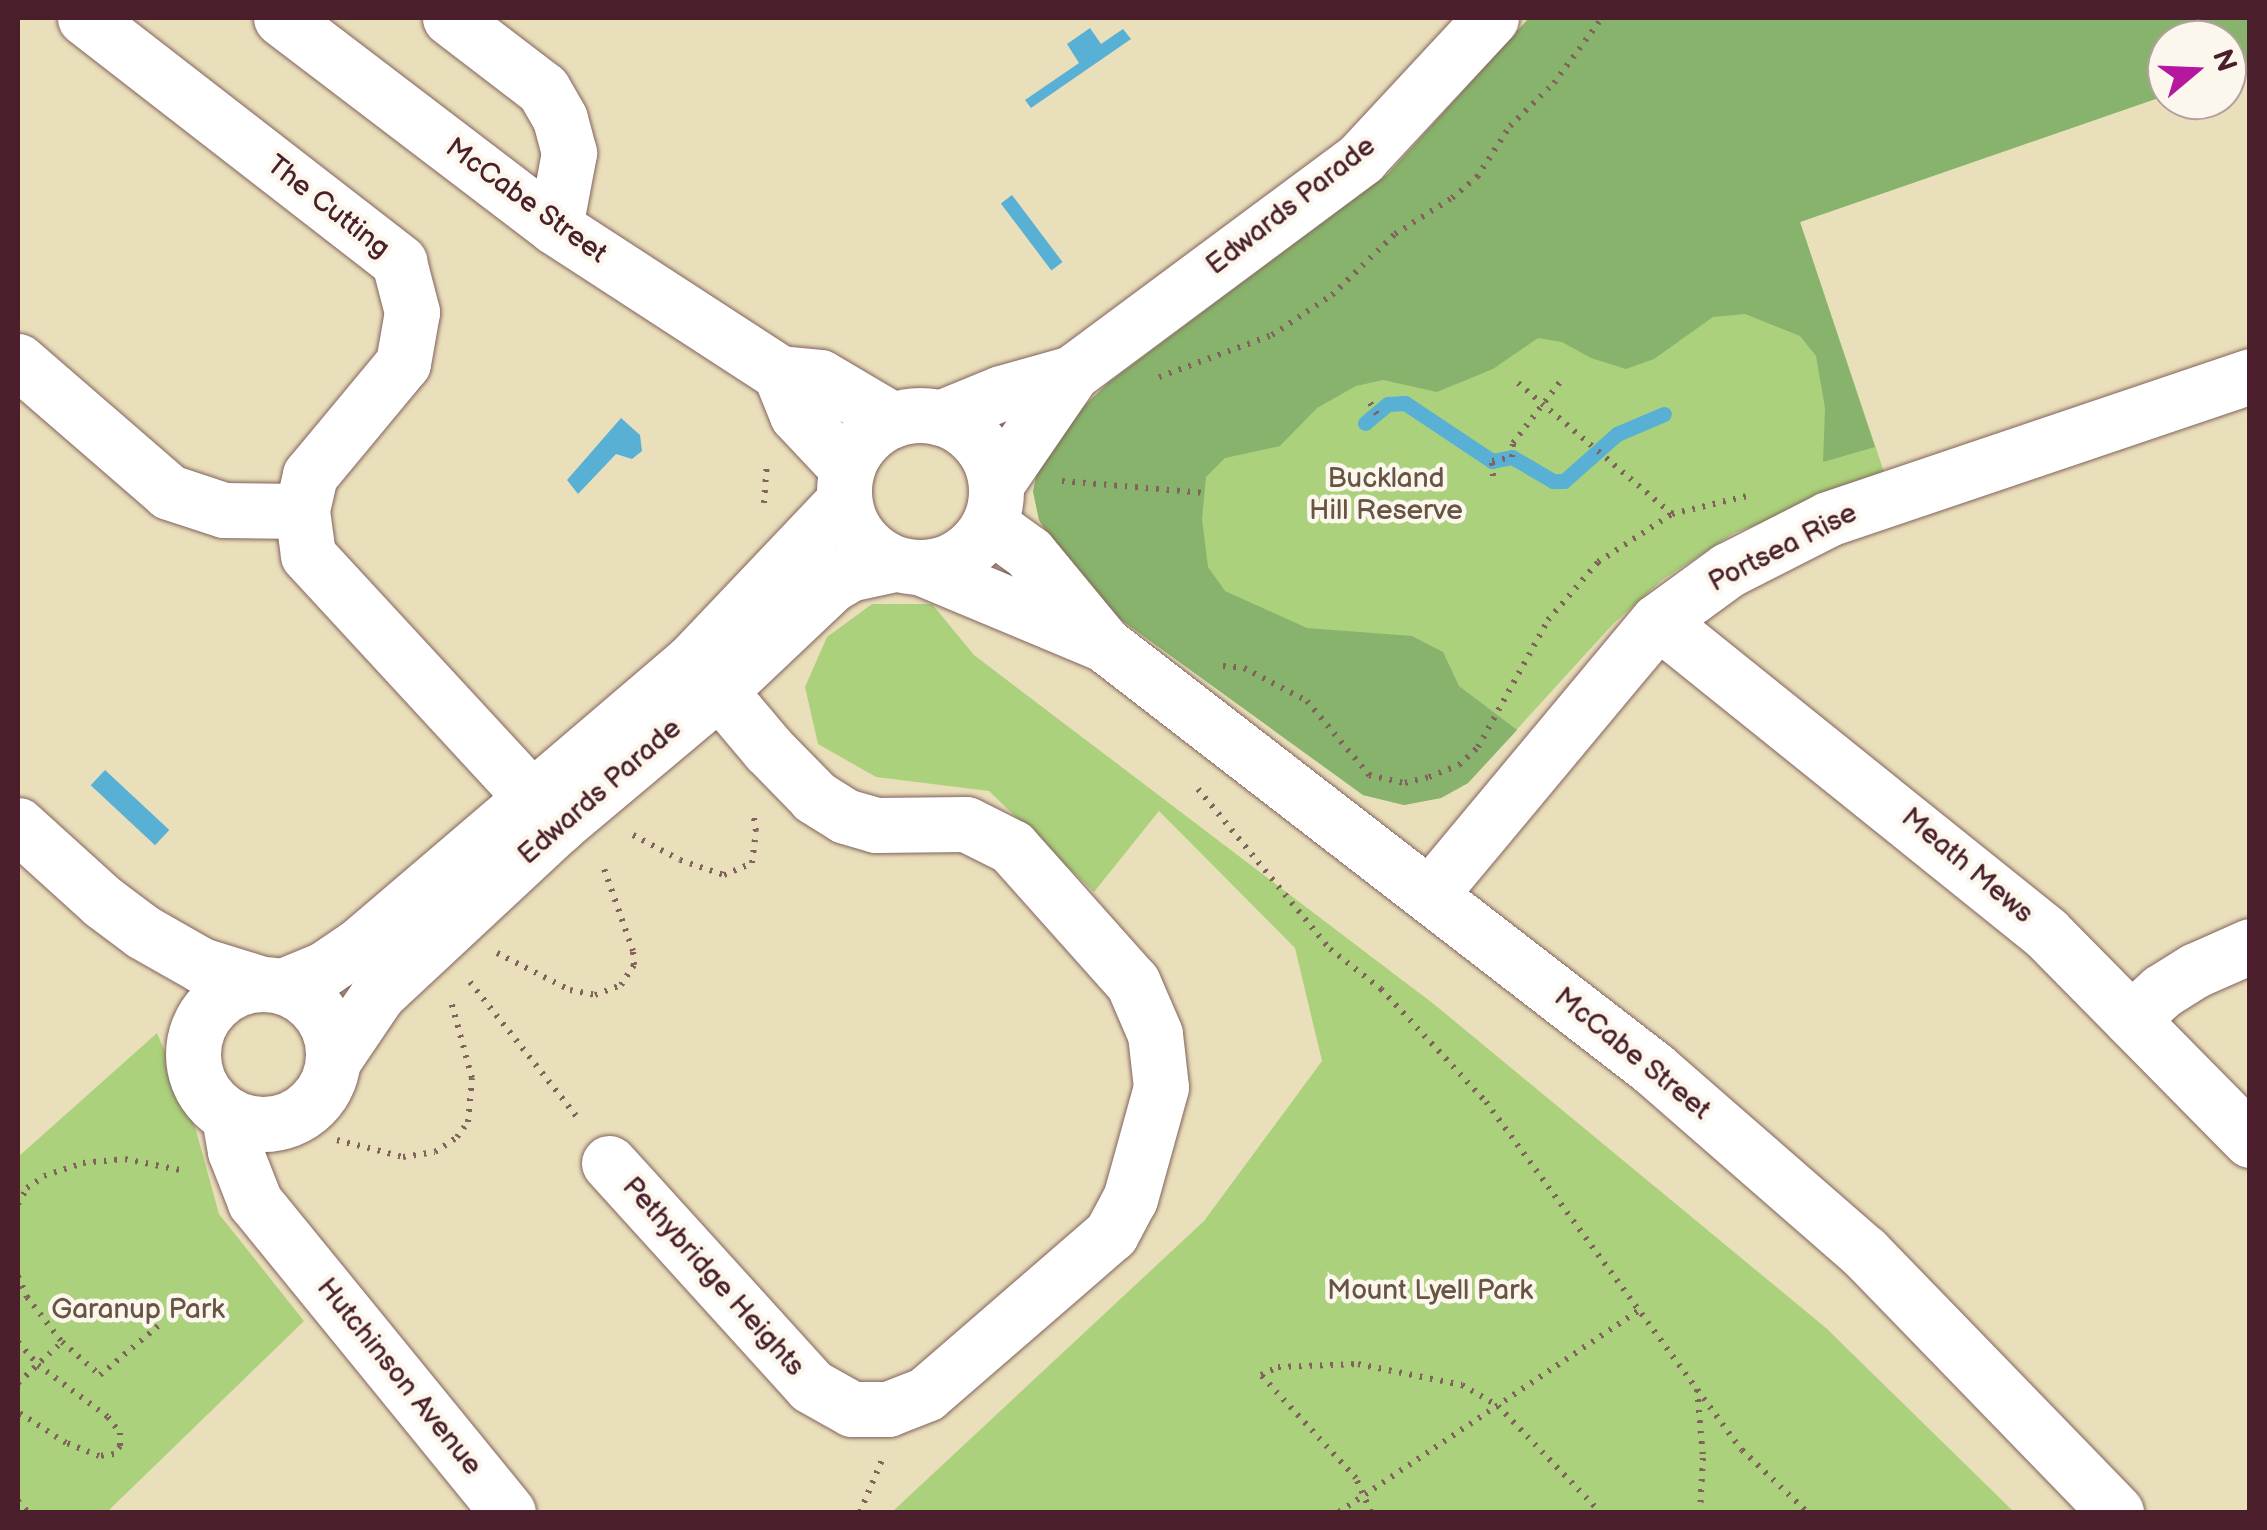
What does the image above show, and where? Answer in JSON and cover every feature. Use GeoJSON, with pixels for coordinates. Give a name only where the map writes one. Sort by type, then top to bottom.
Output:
{"type":"FeatureCollection","features":[{"type":"Feature","properties":{"kind":"street","name":"The Cutting"},"geometry":{"type":"LineString","coordinates":[[85,18],[399,262],[412,312],[403,363],[310,476],[302,511]]}},
{"type":"Feature","properties":{"kind":"street","name":"McCabe Street"},"geometry":{"type":"LineString","coordinates":[[281,18],[555,226],[780,373],[820,378],[978,442],[1010,496],[1028,552],[1104,644],[1654,1069],[1864,1252],[2116,1512]]}},
{"type":"Feature","properties":{"kind":"street"},"geometry":{"type":"LineString","coordinates":[[450,18],[543,90],[560,119],[569,154],[555,226]]}},
{"type":"Feature","properties":{"kind":"street","name":"Edwards Parade"},"geometry":{"type":"LineString","coordinates":[[916,419],[1072,373],[1361,158],[1491,18]]}},
{"type":"Feature","properties":{"kind":"street"},"geometry":{"type":"LineString","coordinates":[[18,361],[170,492],[224,510],[302,511],[308,555],[545,810]]}},
{"type":"Feature","properties":{"kind":"street","name":"McCabe Street"},"geometry":{"type":"LineString","coordinates":[[780,373],[797,415],[846,484],[860,540],[908,566],[1104,644]]}},
{"type":"Feature","properties":{"kind":"street","name":"Edwards Parade"},"geometry":{"type":"LineString","coordinates":[[1010,496],[1072,373]]}},
{"type":"Feature","properties":{"kind":"street","name":"Portsea Rise"},"geometry":{"type":"LineString","coordinates":[[1431,893],[1658,621],[1728,570],[1828,518],[2250,376]]}},
{"type":"Feature","properties":{"kind":"street"},"geometry":{"type":"LineString","coordinates":[[846,484],[865,439],[916,419]]}},
{"type":"Feature","properties":{"kind":"street","name":"Edwards Parade"},"geometry":{"type":"LineString","coordinates":[[706,675],[846,484]]}},
{"type":"Feature","properties":{"kind":"street"},"geometry":{"type":"LineString","coordinates":[[908,566],[962,555],[1010,496]]}},
{"type":"Feature","properties":{"kind":"street","name":"Edwards Parade"},"geometry":{"type":"LineString","coordinates":[[270,984],[324,969],[356,947],[545,810],[706,675],[831,584],[849,574],[908,566]]}},
{"type":"Feature","properties":{"kind":"street","name":"Meath Mews"},"geometry":{"type":"LineString","coordinates":[[1658,621],[2032,920],[2250,1140]]}},
{"type":"Feature","properties":{"kind":"street","name":"Pethybridge Heights"},"geometry":{"type":"LineString","coordinates":[[610,1163],[811,1386],[852,1409],[888,1409],[926,1394],[1110,1234],[1130,1199],[1161,1087],[1155,1034],[1132,983],[1012,847],[966,824],[876,825],[845,816],[816,797],[768,749],[706,675]]}},
{"type":"Feature","properties":{"kind":"street","name":"Edwards Parade"},"geometry":{"type":"LineString","coordinates":[[334,1059],[378,994],[436,939],[545,810]]}},
{"type":"Feature","properties":{"kind":"street"},"geometry":{"type":"LineString","coordinates":[[18,824],[103,902],[176,994],[196,1030]]}},
{"type":"Feature","properties":{"kind":"street"},"geometry":{"type":"LineString","coordinates":[[103,902],[201,965],[270,984],[316,1006],[329,1028],[334,1059],[318,1128],[253,1124],[229,1117],[199,1084],[192,1054],[196,1030],[208,1008],[228,992],[270,984]]}},
{"type":"Feature","properties":{"kind":"street"},"geometry":{"type":"LineString","coordinates":[[2131,1018],[2196,970],[2250,946]]}},
{"type":"Feature","properties":{"kind":"street","name":"Hutchinson Avenue"},"geometry":{"type":"LineString","coordinates":[[229,1117],[236,1151],[255,1202],[292,1241],[508,1512]]}},
{"type":"Feature","properties":{"kind":"street","name":"Hutchinson Avenue"},"geometry":{"type":"LineString","coordinates":[[292,1241],[279,1181],[283,1152],[318,1128]]}},
{"type":"Feature","properties":{"kind":"path"},"geometry":{"type":"LineString","coordinates":[[1143,380],[1172,374],[1272,335],[1332,295],[1396,234],[1477,177],[1510,126],[1554,83],[1602,18]]}},
{"type":"Feature","properties":{"kind":"path"},"geometry":{"type":"LineString","coordinates":[[1493,476],[1492,461],[1512,458],[1513,443],[1560,382]]}},
{"type":"Feature","properties":{"kind":"path"},"geometry":{"type":"LineString","coordinates":[[1518,383],[1672,514]]}},
{"type":"Feature","properties":{"kind":"path"},"geometry":{"type":"LineString","coordinates":[[1370,403],[1381,420]]}},
{"type":"Feature","properties":{"kind":"path"},"geometry":{"type":"LineString","coordinates":[[1010,496],[1205,492]]}},
{"type":"Feature","properties":{"kind":"path"},"geometry":{"type":"LineString","coordinates":[[1217,666],[1244,668],[1307,701],[1369,775],[1405,783],[1429,777],[1460,765],[1478,747],[1514,674],[1570,590],[1598,562],[1672,514],[1755,494]]}},
{"type":"Feature","properties":{"kind":"path"},"geometry":{"type":"LineString","coordinates":[[1196,787],[1330,948],[1381,989],[1486,1102],[1742,1450],[1778,1489],[1807,1512]]}},
{"type":"Feature","properties":{"kind":"path"},"geometry":{"type":"LineString","coordinates":[[632,834],[705,871],[724,875],[739,872],[752,863],[756,853],[752,806]]}},
{"type":"Feature","properties":{"kind":"path"},"geometry":{"type":"LineString","coordinates":[[496,953],[570,990],[595,995],[621,984],[634,965],[633,951],[603,866]]}},
{"type":"Feature","properties":{"kind":"path"},"geometry":{"type":"LineString","coordinates":[[436,939],[562,1096]]}},
{"type":"Feature","properties":{"kind":"path"},"geometry":{"type":"LineString","coordinates":[[318,1128],[403,1157],[434,1152],[457,1137],[468,1122],[472,1078],[450,1001]]}},
{"type":"Feature","properties":{"kind":"path"},"geometry":{"type":"LineString","coordinates":[[18,1204],[28,1188],[44,1176],[83,1162],[125,1159],[195,1173]]}},
{"type":"Feature","properties":{"kind":"path"},"geometry":{"type":"LineString","coordinates":[[18,1276],[27,1297],[62,1342],[100,1375],[158,1326]]}},
{"type":"Feature","properties":{"kind":"path"},"geometry":{"type":"LineString","coordinates":[[1339,1512],[1640,1310]]}},
{"type":"Feature","properties":{"kind":"path"},"geometry":{"type":"LineString","coordinates":[[18,1342],[38,1365],[108,1416],[120,1433],[120,1446],[106,1457],[99,1456],[66,1443],[18,1412]]}},
{"type":"Feature","properties":{"kind":"path"},"geometry":{"type":"LineString","coordinates":[[18,1384],[62,1342]]}},
{"type":"Feature","properties":{"kind":"path"},"geometry":{"type":"LineString","coordinates":[[1371,1512],[1366,1494],[1261,1375],[1278,1366],[1358,1364],[1462,1384],[1498,1406],[1600,1512]]}},
{"type":"Feature","properties":{"kind":"path"},"geometry":{"type":"LineString","coordinates":[[1698,1389],[1703,1458],[1700,1512]]}},
{"type":"Feature","properties":{"kind":"path"},"geometry":{"type":"LineString","coordinates":[[18,1501],[28,1512]]}},
{"type":"Feature","properties":{"kind":"green space","name":"Buckland Hill Reserve"},"geometry":{"type":"Polygon","coordinates":[[[1529,18],[2249,18],[2249,67],[2247,20],[2147,20],[2147,102],[1800,222],[1886,478],[1734,533],[1662,580],[1613,624],[1468,783],[1441,798],[1404,805],[1363,795],[1120,619],[1039,520],[1033,491],[1108,383],[1388,174],[1529,18]]]}},
{"type":"Feature","properties":{"kind":"green space","name":"Buckland Hill Reserve"},"geometry":{"type":"Polygon","coordinates":[[[1529,18],[2249,18],[2249,67],[2247,20],[2147,20],[2147,102],[1800,222],[1875,447],[1823,462],[1825,408],[1816,356],[1800,336],[1745,314],[1713,317],[1654,359],[1626,369],[1591,358],[1562,342],[1538,338],[1493,369],[1437,392],[1383,380],[1356,386],[1317,408],[1280,446],[1225,458],[1206,477],[1202,519],[1208,567],[1225,591],[1307,628],[1412,636],[1443,652],[1459,686],[1517,730],[1468,783],[1441,798],[1404,805],[1363,795],[1120,619],[1057,551],[1039,520],[1033,491],[1040,458],[1056,433],[1108,383],[1388,174],[1529,18]]]}},
{"type":"Feature","properties":{"kind":"green space","name":"Mount Lyell Park"},"geometry":{"type":"Polygon","coordinates":[[[872,604],[932,604],[974,655],[1435,1005],[1826,1328],[2014,1512],[892,1512],[1204,1221],[1322,1061],[1295,948],[1159,811],[1094,892],[989,791],[876,777],[818,744],[805,687],[827,637],[872,604]]]}},
{"type":"Feature","properties":{"kind":"green space","name":"Garanup Park"},"geometry":{"type":"Polygon","coordinates":[[[157,1033],[192,1116],[219,1214],[304,1321],[107,1512],[18,1512],[18,1157],[157,1033]]]}},
{"type":"Feature","properties":{"kind":"water"},"geometry":{"type":"Polygon","coordinates":[[[1090,28],[1101,44],[1123,29],[1131,39],[1031,108],[1025,100],[1079,63],[1067,44],[1090,28]]]}},
{"type":"Feature","properties":{"kind":"water"},"geometry":{"type":"Polygon","coordinates":[[[1012,195],[1063,262],[1051,271],[1001,203],[1012,195]]]}},
{"type":"Feature","properties":{"kind":"water"},"geometry":{"type":"Polygon","coordinates":[[[621,418],[640,435],[642,451],[632,459],[616,454],[578,494],[567,480],[621,418]]]}},
{"type":"Feature","properties":{"kind":"water"},"geometry":{"type":"Polygon","coordinates":[[[105,770],[169,830],[155,845],[91,785],[105,770]]]}},
{"type":"Feature","properties":{"kind":"waterway"},"geometry":{"type":"LineString","coordinates":[[1365,423],[1388,404],[1405,403],[1492,461],[1512,457],[1553,481],[1564,481],[1617,434],[1664,414]]}}]}
